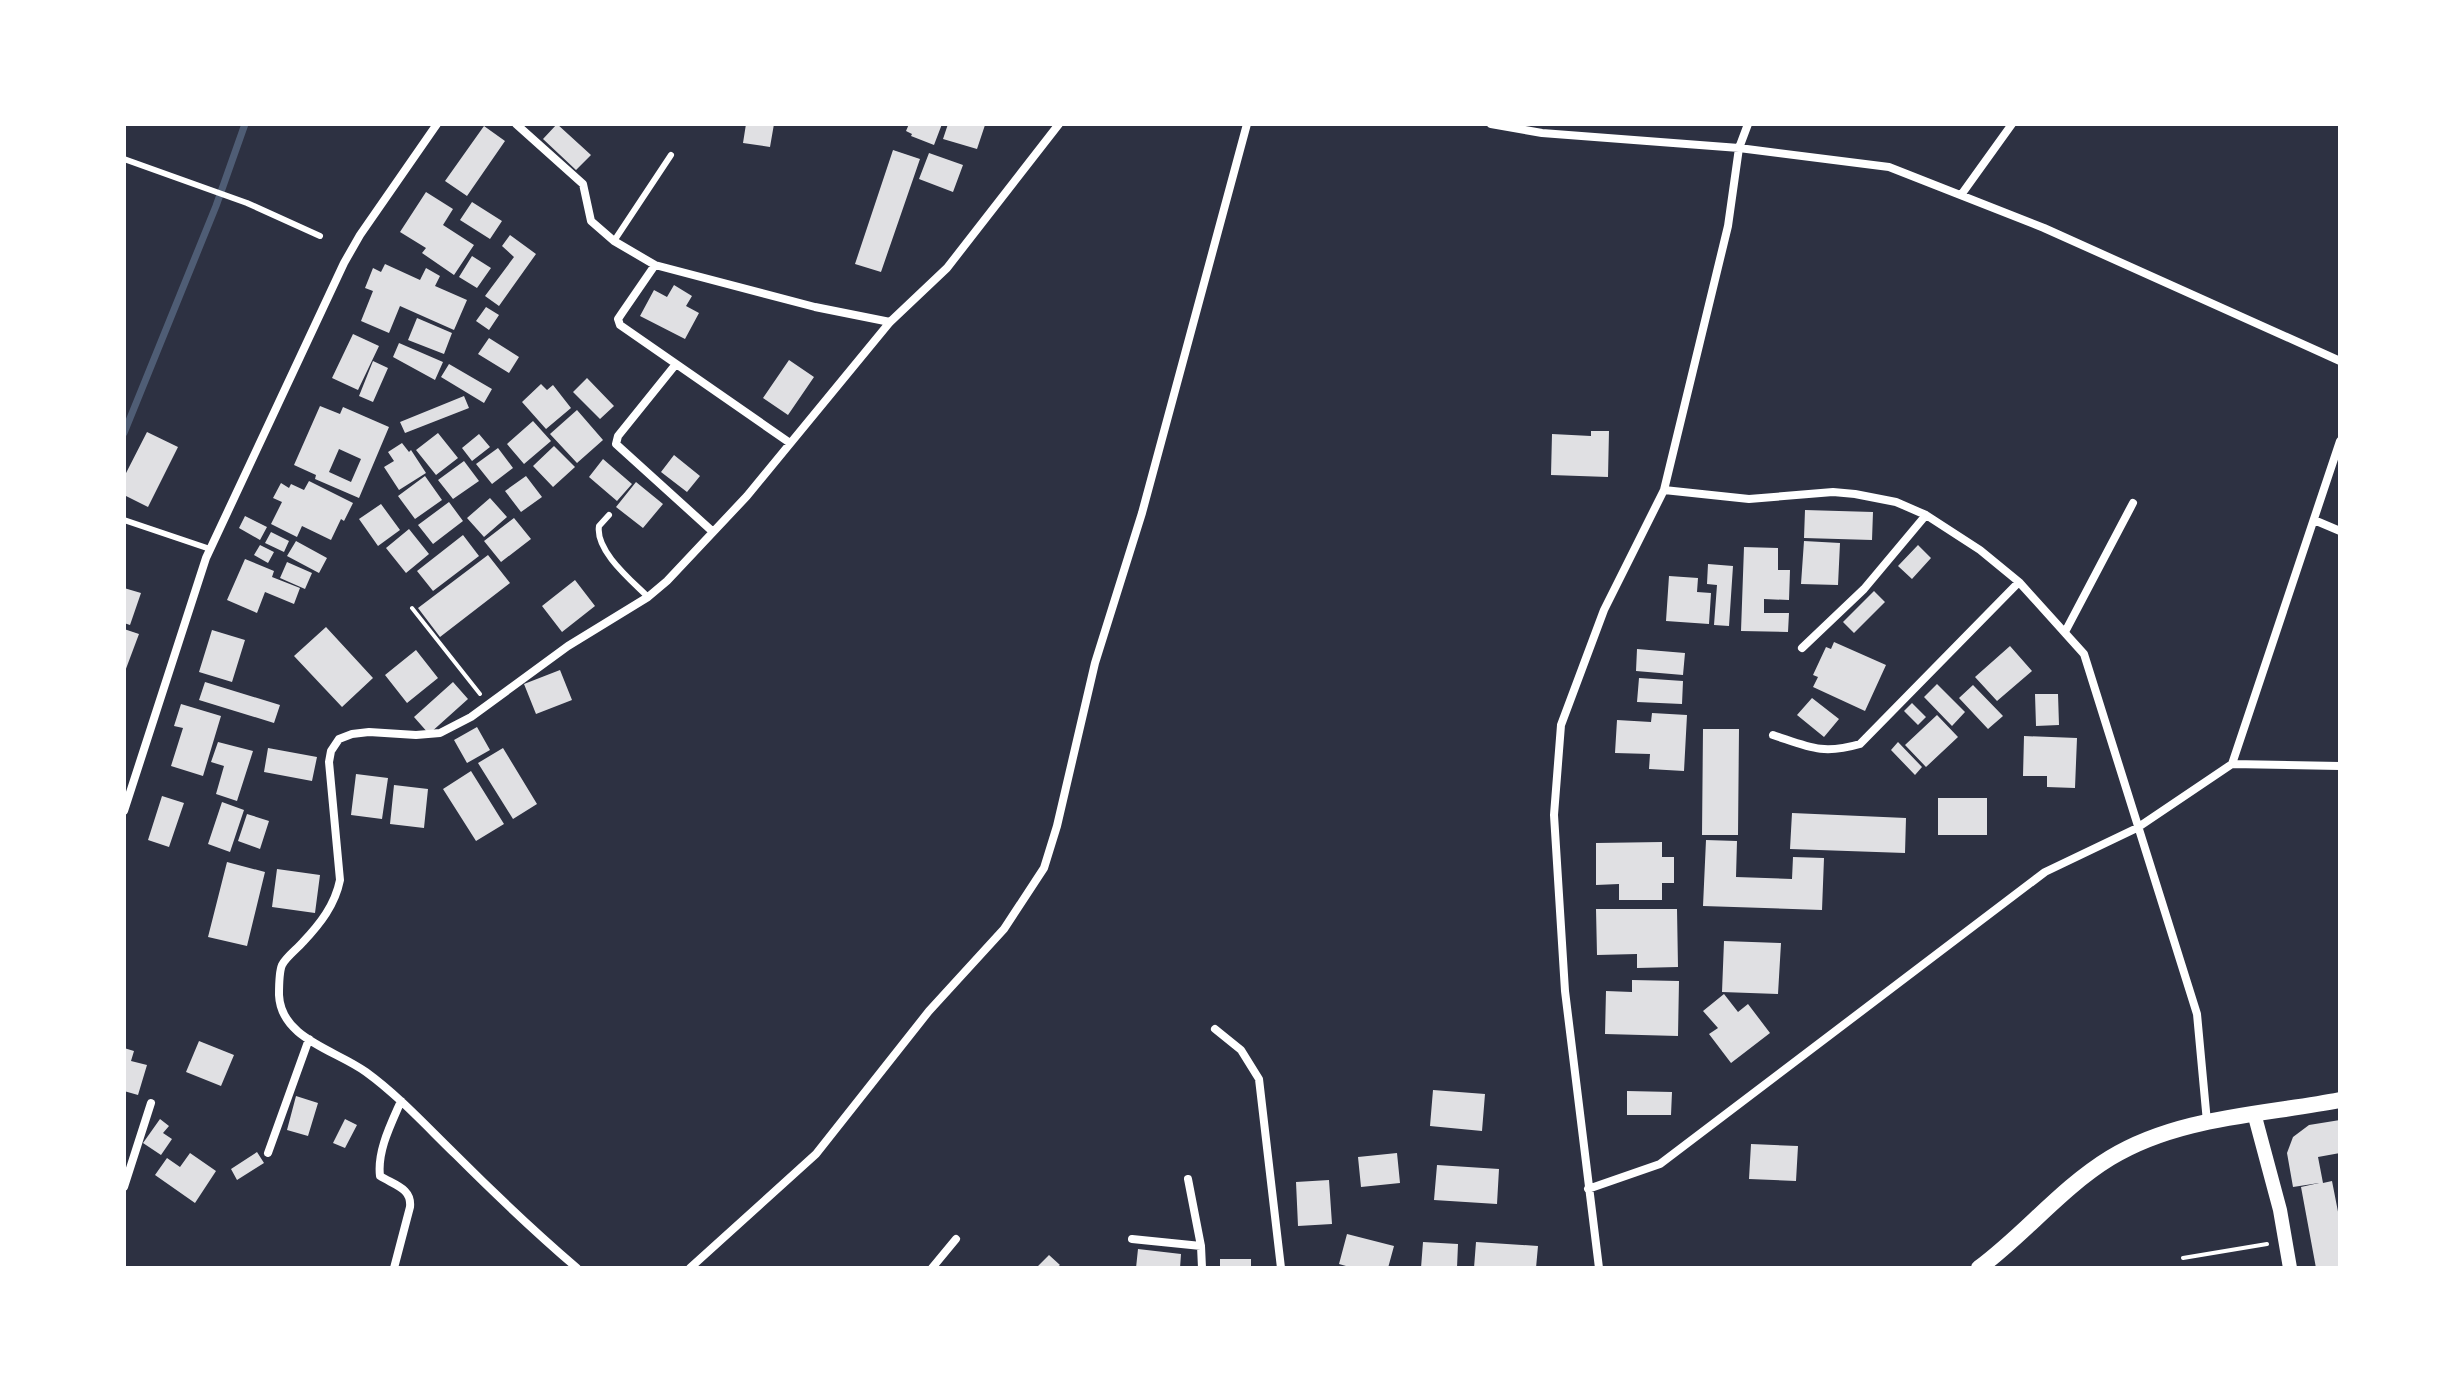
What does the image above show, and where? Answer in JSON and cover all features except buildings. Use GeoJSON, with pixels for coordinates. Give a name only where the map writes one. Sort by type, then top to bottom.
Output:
{"type":"FeatureCollection","features":[{"type":"Feature","properties":{"kind":"main road"},"geometry":{"type":"LineString","coordinates":[[1986,1266],[2041,1212],[2111,1158],[2154,1137],[2207,1122],[2340,1100]]}},
{"type":"Feature","properties":{"kind":"street"},"geometry":{"type":"LineString","coordinates":[[124,811],[210,549],[344,263],[437,124]]}},
{"type":"Feature","properties":{"kind":"street"},"geometry":{"type":"LineString","coordinates":[[516,124],[579,179],[585,191],[591,221],[614,241],[655,265],[800,304],[890,322]]}},
{"type":"Feature","properties":{"kind":"street"},"geometry":{"type":"LineString","coordinates":[[577,1268],[526,1224],[401,1101],[364,1071],[292,1028],[280,1008],[283,964],[321,922],[337,896],[340,880],[329,762],[334,745],[339,739],[369,732],[440,733],[471,717],[568,646],[648,597],[667,581],[747,496],[890,322],[947,268],[1059,124]]}},
{"type":"Feature","properties":{"kind":"street"},"geometry":{"type":"LineString","coordinates":[[690,1268],[816,1154],[929,1011],[1004,929],[1044,868],[1057,826],[1095,663],[1142,513],[1247,124]]}},
{"type":"Feature","properties":{"kind":"street"},"geometry":{"type":"LineString","coordinates":[[1491,124],[1542,133],[1739,148],[1889,167],[2044,228],[2340,361]]}},
{"type":"Feature","properties":{"kind":"street"},"geometry":{"type":"LineString","coordinates":[[1599,1268],[1565,991],[1554,815],[1561,725],[1604,610],[1664,490],[1728,226],[1739,148],[1748,124]]}},
{"type":"Feature","properties":{"kind":"street"},"geometry":{"type":"LineString","coordinates":[[1961,195],[2012,124]]}},
{"type":"Feature","properties":{"kind":"street"},"geometry":{"type":"LineString","coordinates":[[655,265],[619,322],[790,443]]}},
{"type":"Feature","properties":{"kind":"street"},"geometry":{"type":"LineString","coordinates":[[676,364],[618,436],[616,444],[712,531]]}},
{"type":"Feature","properties":{"kind":"street"},"geometry":{"type":"LineString","coordinates":[[2232,764],[2340,441]]}},
{"type":"Feature","properties":{"kind":"street"},"geometry":{"type":"LineString","coordinates":[[1664,490],[1749,499],[1833,492],[1896,502],[1926,515],[1980,550],[2019,582],[2084,654],[2197,1014],[2207,1122]]}},
{"type":"Feature","properties":{"kind":"street"},"geometry":{"type":"LineString","coordinates":[[2065,632],[2133,503]]}},
{"type":"Feature","properties":{"kind":"street"},"geometry":{"type":"LineString","coordinates":[[1802,648],[1864,589],[1926,515]]}},
{"type":"Feature","properties":{"kind":"street"},"geometry":{"type":"LineString","coordinates":[[2314,520],[2340,531]]}},
{"type":"Feature","properties":{"kind":"street"},"geometry":{"type":"LineString","coordinates":[[1773,735],[1819,751],[1840,750],[1860,744],[2019,582]]}},
{"type":"Feature","properties":{"kind":"street"},"geometry":{"type":"LineString","coordinates":[[1588,1189],[1660,1164],[2045,872],[2137,828],[2232,764],[2340,766]]}},
{"type":"Feature","properties":{"kind":"street"},"geometry":{"type":"LineString","coordinates":[[1215,1029],[1241,1050],[1259,1079],[1281,1268]]}},
{"type":"Feature","properties":{"kind":"street"},"geometry":{"type":"LineString","coordinates":[[268,1153],[309,1039]]}},
{"type":"Feature","properties":{"kind":"street"},"geometry":{"type":"LineString","coordinates":[[394,1268],[411,1198],[405,1190],[382,1178],[379,1173],[387,1135],[401,1101]]}},
{"type":"Feature","properties":{"kind":"street"},"geometry":{"type":"LineString","coordinates":[[124,1187],[151,1103]]}},
{"type":"Feature","properties":{"kind":"street"},"geometry":{"type":"LineString","coordinates":[[2254,1113],[2280,1210],[2290,1268]]}},
{"type":"Feature","properties":{"kind":"street"},"geometry":{"type":"LineString","coordinates":[[1188,1179],[1201,1246],[1202,1268]]}},
{"type":"Feature","properties":{"kind":"street"},"geometry":{"type":"LineString","coordinates":[[932,1268],[956,1239]]}},
{"type":"Feature","properties":{"kind":"street"},"geometry":{"type":"LineString","coordinates":[[1132,1239],[1201,1246]]}},
{"type":"Feature","properties":{"kind":"lane"},"geometry":{"type":"LineString","coordinates":[[614,241],[671,155]]}},
{"type":"Feature","properties":{"kind":"lane"},"geometry":{"type":"LineString","coordinates":[[124,159],[247,203],[320,236]]}},
{"type":"Feature","properties":{"kind":"lane"},"geometry":{"type":"LineString","coordinates":[[609,515],[599,526],[599,538],[616,566],[648,597]]}},
{"type":"Feature","properties":{"kind":"lane"},"geometry":{"type":"LineString","coordinates":[[124,520],[210,549]]}},
{"type":"Feature","properties":{"kind":"path"},"geometry":{"type":"LineString","coordinates":[[412,608],[488,704]]}},
{"type":"Feature","properties":{"kind":"path"},"geometry":{"type":"LineString","coordinates":[[2183,1258],[2286,1241]]}},
{"type":"Feature","properties":{"kind":"waterway"},"geometry":{"type":"LineString","coordinates":[[124,433],[216,206],[245,124]]}}]}
